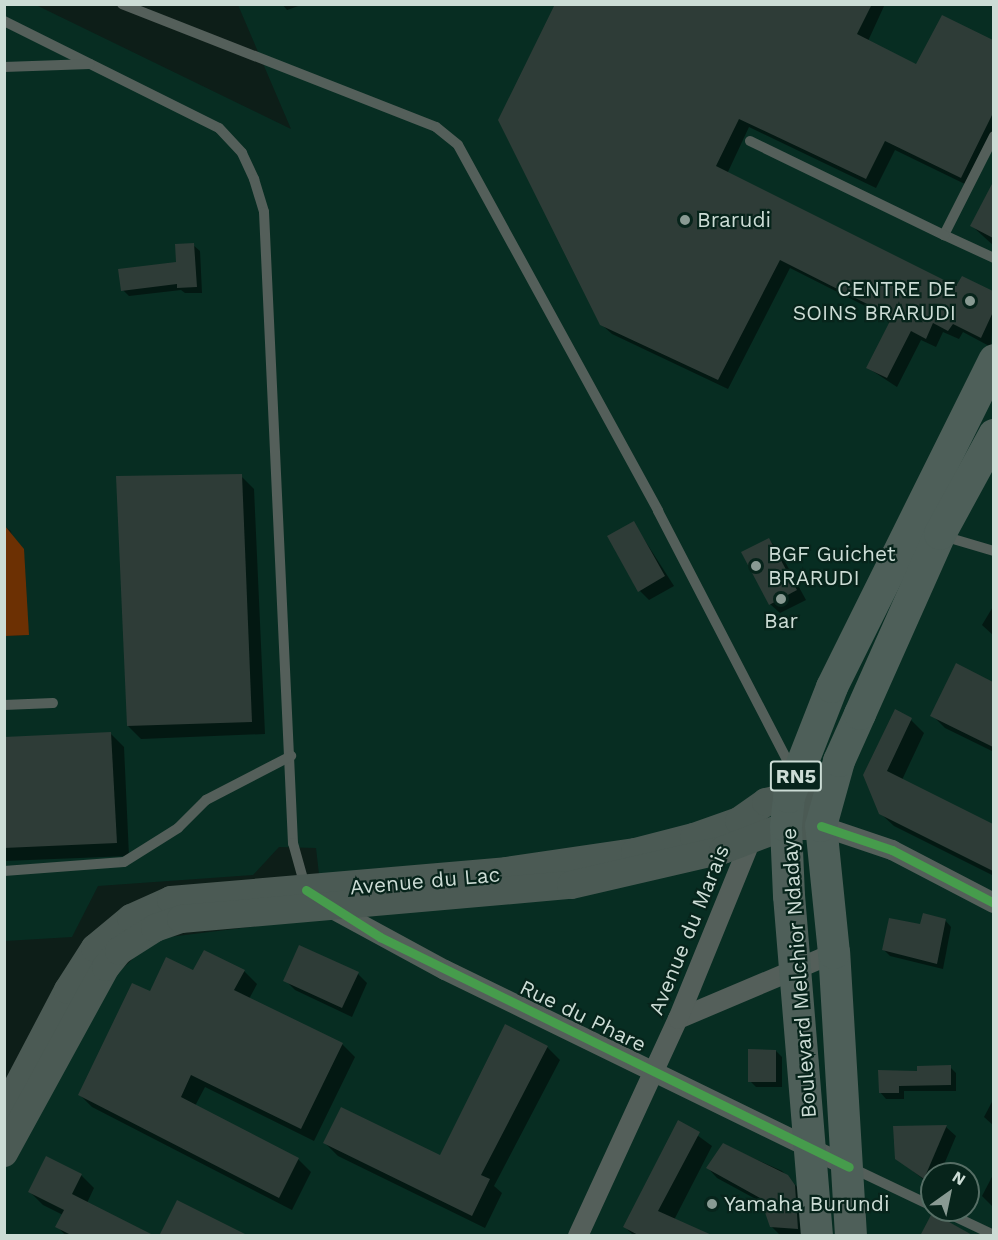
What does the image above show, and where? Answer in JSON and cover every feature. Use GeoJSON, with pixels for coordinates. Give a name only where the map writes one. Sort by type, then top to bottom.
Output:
{"type":"FeatureCollection","features":[{"type":"Feature","properties":{"kind":"main road","name":"Boulevard Melchior Ndadaye"},"geometry":{"type":"LineString","coordinates":[[817,1236],[813,1149],[795,970],[790,800],[832,687],[990,376]]}},
{"type":"Feature","properties":{"kind":"main road","name":"Boulevard Melchior Ndadaye"},"geometry":{"type":"LineString","coordinates":[[851,1236],[849,1167],[823,816],[839,761],[940,534],[993,435]]}},
{"type":"Feature","properties":{"kind":"main road"},"geometry":{"type":"LineString","coordinates":[[790,800],[823,816]]}},
{"type":"Feature","properties":{"kind":"main road","name":"Avenue du Lac"},"geometry":{"type":"LineString","coordinates":[[14,1107],[106,967],[134,940],[181,919],[571,885],[723,850],[752,838],[790,800]]}},
{"type":"Feature","properties":{"kind":"main road","name":"Avenue du Lac"},"geometry":{"type":"LineString","coordinates":[[4,1153],[14,1107],[82,966],[111,932],[171,900],[506,871],[635,852],[739,821],[766,802],[790,800]]}},
{"type":"Feature","properties":{"kind":"street"},"geometry":{"type":"LineString","coordinates":[[823,816],[859,837],[993,903]]}},
{"type":"Feature","properties":{"kind":"street","name":"Avenue du Marais"},"geometry":{"type":"LineString","coordinates":[[578,1236],[678,1019],[752,838]]}},
{"type":"Feature","properties":{"kind":"street","name":"Rue du Phare"},"geometry":{"type":"LineString","coordinates":[[306,890],[329,907],[445,970],[849,1167]]}},
{"type":"Feature","properties":{"kind":"street"},"geometry":{"type":"LineString","coordinates":[[678,1019],[834,953]]}},
{"type":"Feature","properties":{"kind":"lane"},"geometry":{"type":"LineString","coordinates":[[122,4],[436,128],[458,146],[658,511],[790,800]]}},
{"type":"Feature","properties":{"kind":"lane"},"geometry":{"type":"LineString","coordinates":[[4,21],[219,128],[242,153],[255,178],[264,212],[291,756],[293,843],[306,890]]}},
{"type":"Feature","properties":{"kind":"lane"},"geometry":{"type":"LineString","coordinates":[[4,67],[94,64]]}},
{"type":"Feature","properties":{"kind":"lane"},"geometry":{"type":"LineString","coordinates":[[944,235],[993,136]]}},
{"type":"Feature","properties":{"kind":"lane"},"geometry":{"type":"LineString","coordinates":[[750,141],[993,258]]}},
{"type":"Feature","properties":{"kind":"lane"},"geometry":{"type":"LineString","coordinates":[[940,534],[993,551]]}},
{"type":"Feature","properties":{"kind":"lane"},"geometry":{"type":"LineString","coordinates":[[4,705],[52,703]]}},
{"type":"Feature","properties":{"kind":"lane"},"geometry":{"type":"LineString","coordinates":[[4,871],[124,862],[178,828],[206,800],[291,756]]}},
{"type":"Feature","properties":{"kind":"lane","name":"Rue du Phare"},"geometry":{"type":"LineString","coordinates":[[849,1167],[920,1200]]}},
{"type":"Feature","properties":{"kind":"lane"},"geometry":{"type":"LineString","coordinates":[[966,1222],[993,1235]]}},
{"type":"Feature","properties":{"kind":"shaded area"},"geometry":{"type":"Polygon","coordinates":[[[5,5],[36,5],[291,129],[238,5],[993,5],[993,1235],[5,1235],[5,1083],[153,939],[324,918],[316,848],[279,847],[253,875],[98,886],[72,937],[5,941],[5,636],[28,635],[11,531],[4,526],[5,5]]]}},
{"type":"Feature","properties":{"kind":"shaded area"},"geometry":{"type":"Polygon","coordinates":[[[5,526],[24,549],[29,635],[5,636],[5,526]]]}},
{"type":"Feature","properties":{"kind":"building","name":"Brarudi"},"geometry":{"type":"Polygon","coordinates":[[[555,4],[872,4],[857,34],[916,64],[942,15],[993,40],[993,113],[961,178],[885,141],[866,179],[739,119],[716,166],[956,286],[962,276],[993,291],[993,312],[981,338],[953,324],[948,331],[933,323],[926,339],[911,331],[887,378],[866,368],[890,321],[879,315],[881,311],[780,260],[718,380],[600,325],[498,120],[555,4]]]}},
{"type":"Feature","properties":{"kind":"building"},"geometry":{"type":"Polygon","coordinates":[[[993,182],[993,238],[970,226],[993,182]]]}},
{"type":"Feature","properties":{"kind":"building"},"geometry":{"type":"Polygon","coordinates":[[[194,243],[197,287],[177,288],[177,284],[121,291],[118,269],[176,262],[175,244],[194,243]]]}},
{"type":"Feature","properties":{"kind":"building"},"geometry":{"type":"Polygon","coordinates":[[[242,474],[252,722],[127,726],[116,476],[242,474]]]}},
{"type":"Feature","properties":{"kind":"building"},"geometry":{"type":"Polygon","coordinates":[[[634,521],[665,576],[638,592],[607,536],[634,521]]]}},
{"type":"Feature","properties":{"kind":"building"},"geometry":{"type":"Polygon","coordinates":[[[769,538],[797,590],[769,605],[741,552],[769,538]]]}},
{"type":"Feature","properties":{"kind":"building"},"geometry":{"type":"Polygon","coordinates":[[[956,663],[993,682],[993,747],[930,716],[956,663]]]}},
{"type":"Feature","properties":{"kind":"building"},"geometry":{"type":"Polygon","coordinates":[[[895,709],[912,718],[887,771],[993,824],[993,871],[879,814],[863,775],[895,709]]]}},
{"type":"Feature","properties":{"kind":"building"},"geometry":{"type":"Polygon","coordinates":[[[111,732],[117,843],[4,848],[4,737],[111,732]]]}},
{"type":"Feature","properties":{"kind":"building"},"geometry":{"type":"Polygon","coordinates":[[[923,913],[946,919],[937,964],[882,950],[889,918],[920,924],[923,913]]]}},
{"type":"Feature","properties":{"kind":"building"},"geometry":{"type":"Polygon","coordinates":[[[299,945],[359,972],[342,1008],[283,981],[299,945]]]}},
{"type":"Feature","properties":{"kind":"building"},"geometry":{"type":"Polygon","coordinates":[[[204,950],[245,970],[234,990],[343,1043],[301,1129],[191,1075],[181,1097],[299,1158],[279,1198],[78,1095],[132,983],[150,991],[166,957],[193,970],[204,950]]]}},
{"type":"Feature","properties":{"kind":"building"},"geometry":{"type":"Polygon","coordinates":[[[505,1024],[548,1046],[481,1175],[490,1179],[472,1216],[323,1143],[341,1107],[440,1155],[505,1024]]]}},
{"type":"Feature","properties":{"kind":"building"},"geometry":{"type":"Polygon","coordinates":[[[748,1049],[776,1050],[776,1082],[748,1082],[748,1049]]]}},
{"type":"Feature","properties":{"kind":"building"},"geometry":{"type":"Polygon","coordinates":[[[951,1065],[951,1085],[899,1086],[899,1093],[879,1093],[878,1070],[917,1071],[917,1066],[951,1065]]]}},
{"type":"Feature","properties":{"kind":"building"},"geometry":{"type":"Polygon","coordinates":[[[678,1120],[700,1132],[658,1211],[714,1236],[640,1236],[623,1227],[678,1120]]]}},
{"type":"Feature","properties":{"kind":"building"},"geometry":{"type":"Polygon","coordinates":[[[947,1125],[931,1162],[920,1162],[920,1176],[895,1159],[893,1126],[947,1125]]]}},
{"type":"Feature","properties":{"kind":"building"},"geometry":{"type":"Polygon","coordinates":[[[723,1143],[788,1175],[795,1185],[798,1229],[770,1227],[760,1198],[706,1168],[723,1143]]]}},
{"type":"Feature","properties":{"kind":"building"},"geometry":{"type":"Polygon","coordinates":[[[46,1156],[82,1174],[72,1194],[155,1236],[73,1236],[55,1227],[64,1210],[28,1192],[46,1156]]]}},
{"type":"Feature","properties":{"kind":"building"},"geometry":{"type":"Polygon","coordinates":[[[177,1200],[249,1236],[159,1236],[177,1200]]]}},
{"type":"Feature","properties":{"kind":"building"},"geometry":{"type":"Polygon","coordinates":[[[927,1222],[949,1222],[974,1236],[920,1236],[927,1222]]]}},
{"type":"Feature","properties":{"kind":"cycle path"},"geometry":{"type":"LineString","coordinates":[[821,826],[892,850],[994,903]]}},
{"type":"Feature","properties":{"kind":"cycle path"},"geometry":{"type":"LineString","coordinates":[[306,890],[380,937],[849,1167]]}},
{"type":"Feature","properties":{"kind":"place","name":"Brarudi"},"geometry":{"type":"Point","coordinates":[685,220]}},
{"type":"Feature","properties":{"kind":"place","name":"CENTRE DE SOINS BRARUDI"},"geometry":{"type":"Point","coordinates":[970,301]}},
{"type":"Feature","properties":{"kind":"place","name":"BGF Guichet BRARUDI"},"geometry":{"type":"Point","coordinates":[756,566]}},
{"type":"Feature","properties":{"kind":"place","name":"Bar"},"geometry":{"type":"Point","coordinates":[781,599]}},
{"type":"Feature","properties":{"kind":"place","name":"Yamaha Burundi"},"geometry":{"type":"Point","coordinates":[712,1204]}}]}
